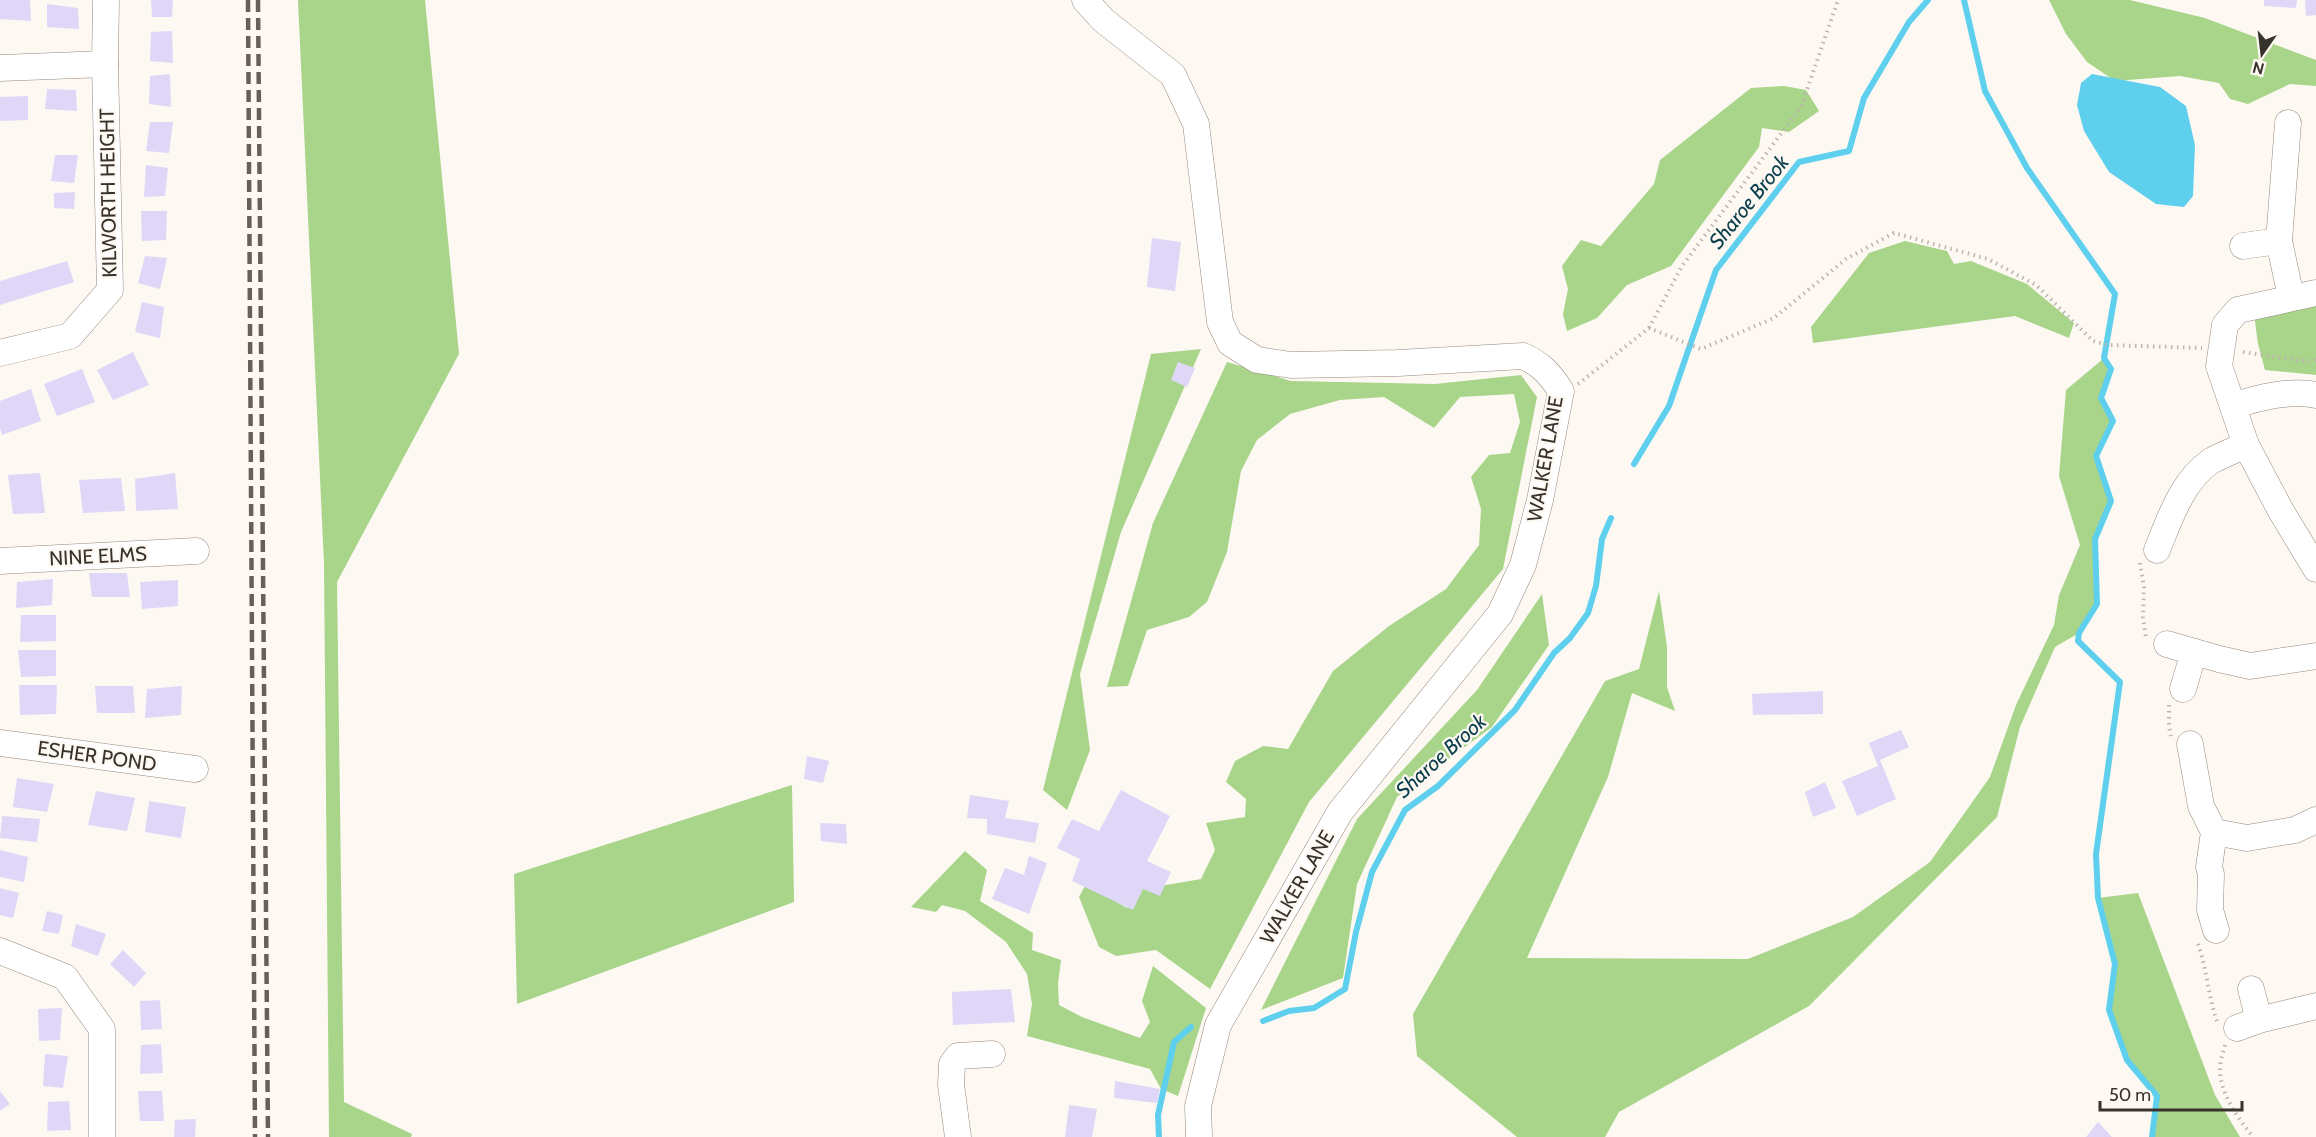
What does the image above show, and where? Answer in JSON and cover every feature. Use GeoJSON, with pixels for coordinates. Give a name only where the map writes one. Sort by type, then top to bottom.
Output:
{"type":"FeatureCollection","features":[{"type":"Feature","properties":{"kind":"street","name":"KILWORTH HEIGHT"},"geometry":{"type":"LineString","coordinates":[[0,353],[70,336],[110,290],[105,64],[106,0]]}},
{"type":"Feature","properties":{"kind":"street","name":"WALKER LANE"},"geometry":{"type":"LineString","coordinates":[[1085,0],[1103,20],[1173,75],[1196,124],[1220,322],[1230,343],[1257,360],[1292,365],[1398,363],[1523,356],[1538,363],[1550,374],[1561,391],[1540,500],[1523,565],[1500,614],[1340,812],[1218,1025],[1198,1106],[1199,1137]]}},
{"type":"Feature","properties":{"kind":"street"},"geometry":{"type":"LineString","coordinates":[[0,68],[105,64]]}},
{"type":"Feature","properties":{"kind":"street"},"geometry":{"type":"LineString","coordinates":[[2288,123],[2279,241],[2290,297]]}},
{"type":"Feature","properties":{"kind":"street"},"geometry":{"type":"LineString","coordinates":[[2243,246],[2279,241]]}},
{"type":"Feature","properties":{"kind":"street"},"geometry":{"type":"LineString","coordinates":[[2316,293],[2238,310],[2225,325],[2219,366],[2246,445],[2281,511],[2316,569]]}},
{"type":"Feature","properties":{"kind":"street"},"geometry":{"type":"LineString","coordinates":[[2233,406],[2260,397],[2283,394],[2316,395]]}},
{"type":"Feature","properties":{"kind":"street"},"geometry":{"type":"LineString","coordinates":[[2157,550],[2177,504],[2194,475],[2212,461],[2246,445]]}},
{"type":"Feature","properties":{"kind":"street","name":"NINE ELMS"},"geometry":{"type":"LineString","coordinates":[[0,561],[196,551]]}},
{"type":"Feature","properties":{"kind":"street"},"geometry":{"type":"LineString","coordinates":[[2168,644],[2250,666],[2316,656]]}},
{"type":"Feature","properties":{"kind":"street"},"geometry":{"type":"LineString","coordinates":[[2183,689],[2193,652]]}},
{"type":"Feature","properties":{"kind":"street","name":"ESHER POND"},"geometry":{"type":"LineString","coordinates":[[0,743],[195,769]]}},
{"type":"Feature","properties":{"kind":"street"},"geometry":{"type":"LineString","coordinates":[[2190,744],[2201,806],[2214,832],[2209,867],[2211,874],[2210,910],[2216,930]]}},
{"type":"Feature","properties":{"kind":"street"},"geometry":{"type":"LineString","coordinates":[[2214,832],[2247,838],[2295,830],[2316,820]]}},
{"type":"Feature","properties":{"kind":"street"},"geometry":{"type":"LineString","coordinates":[[0,951],[65,977],[102,1029],[102,1137]]}},
{"type":"Feature","properties":{"kind":"street"},"geometry":{"type":"LineString","coordinates":[[2251,989],[2248,1024],[2316,1006]]}},
{"type":"Feature","properties":{"kind":"street"},"geometry":{"type":"LineString","coordinates":[[958,1137],[951,1084],[952,1064],[958,1056],[992,1054]]}},
{"type":"Feature","properties":{"kind":"path"},"geometry":{"type":"LineString","coordinates":[[1561,391],[1578,383],[1649,328],[1682,266],[1801,107],[1838,0]]}},
{"type":"Feature","properties":{"kind":"path"},"geometry":{"type":"LineString","coordinates":[[1649,328],[1701,349],[1774,318],[1846,259],[1894,233],[1988,259],[1998,264],[2036,285],[2093,341],[2105,344]]}},
{"type":"Feature","properties":{"kind":"green space"},"geometry":{"type":"Polygon","coordinates":[[[298,0],[425,0],[459,354],[337,582],[344,1102],[412,1134],[411,1137],[329,1137],[324,564],[298,0]]]}},
{"type":"Feature","properties":{"kind":"green space"},"geometry":{"type":"Polygon","coordinates":[[[2049,0],[2130,0],[2205,18],[2316,60],[2316,86],[2290,84],[2248,104],[2230,99],[2219,83],[2180,76],[2115,81],[2087,62],[2066,34],[2049,0]]]}},
{"type":"Feature","properties":{"kind":"green space"},"geometry":{"type":"Polygon","coordinates":[[[1784,86],[1806,90],[1819,111],[1789,132],[1762,128],[1759,147],[1671,266],[1627,285],[1597,318],[1567,331],[1563,314],[1568,289],[1562,266],[1581,240],[1601,246],[1654,184],[1660,160],[1751,88],[1784,86]]]}},
{"type":"Feature","properties":{"kind":"green space"},"geometry":{"type":"Polygon","coordinates":[[[1905,241],[1947,251],[1954,264],[1971,261],[2027,284],[2074,323],[2069,338],[2015,316],[1813,343],[1811,327],[1869,253],[1905,241]]]}},
{"type":"Feature","properties":{"kind":"green space"},"geometry":{"type":"Polygon","coordinates":[[[2316,303],[2316,375],[2265,370],[2258,344],[2254,314],[2316,303]]]}},
{"type":"Feature","properties":{"kind":"green space"},"geometry":{"type":"Polygon","coordinates":[[[1201,349],[1121,532],[1080,674],[1090,750],[1067,810],[1043,790],[1151,354],[1201,349]]]}},
{"type":"Feature","properties":{"kind":"green space"},"geometry":{"type":"Polygon","coordinates":[[[2104,358],[2111,369],[2101,398],[2113,421],[2096,456],[2111,501],[2095,539],[2097,604],[2079,633],[2055,647],[2020,727],[1997,817],[1809,1006],[1619,1112],[1605,1137],[1517,1137],[1417,1056],[1413,1014],[1605,681],[1639,669],[1659,591],[1667,647],[1667,687],[1675,711],[1632,693],[1608,777],[1527,958],[1748,959],[1853,917],[1930,862],[1990,777],[2016,705],[2054,625],[2059,595],[2080,545],[2059,476],[2066,390],[2104,358]]]}},
{"type":"Feature","properties":{"kind":"green space"},"geometry":{"type":"Polygon","coordinates":[[[1227,362],[1291,381],[1435,384],[1521,375],[1537,397],[1503,569],[1309,802],[1210,989],[1156,950],[1116,956],[1099,947],[1079,897],[1086,884],[1127,908],[1137,890],[1201,879],[1215,850],[1206,823],[1245,817],[1246,799],[1226,782],[1235,761],[1263,746],[1288,749],[1333,671],[1389,626],[1446,589],[1479,545],[1481,509],[1471,477],[1489,455],[1510,453],[1520,422],[1514,394],[1460,397],[1434,428],[1384,397],[1340,400],[1290,414],[1257,440],[1241,471],[1227,552],[1207,602],[1189,617],[1147,630],[1128,686],[1107,687],[1153,523],[1227,362]]]}},
{"type":"Feature","properties":{"kind":"green space"},"geometry":{"type":"Polygon","coordinates":[[[1542,594],[1549,645],[1492,727],[1397,797],[1357,884],[1343,978],[1261,1010],[1357,819],[1477,690],[1542,594]]]}},
{"type":"Feature","properties":{"kind":"green space"},"geometry":{"type":"Polygon","coordinates":[[[792,785],[794,902],[517,1004],[514,874],[792,785]]]}},
{"type":"Feature","properties":{"kind":"green space"},"geometry":{"type":"Polygon","coordinates":[[[965,851],[987,870],[980,901],[1033,933],[1032,950],[1061,960],[1058,984],[1059,1005],[1082,1017],[1140,1038],[1150,1022],[1142,1001],[1153,966],[1206,1008],[1178,1096],[1161,1089],[1150,1069],[1027,1036],[1032,1004],[1027,974],[1006,942],[965,911],[942,905],[936,912],[911,907],[965,851]]]}},
{"type":"Feature","properties":{"kind":"green space"},"geometry":{"type":"Polygon","coordinates":[[[2138,893],[2215,1095],[2240,1137],[2152,1137],[2157,1096],[2127,1060],[2109,1010],[2115,964],[2098,898],[2138,893]]]}},
{"type":"Feature","properties":{"kind":"water"},"geometry":{"type":"Polygon","coordinates":[[[2092,74],[2160,87],[2186,106],[2195,145],[2193,196],[2184,207],[2156,204],[2109,172],[2084,131],[2077,105],[2081,83],[2092,74]]]}},
{"type":"Feature","properties":{"kind":"building"},"geometry":{"type":"Polygon","coordinates":[[[0,0],[30,0],[31,21],[0,19],[0,0]]]}},
{"type":"Feature","properties":{"kind":"building"},"geometry":{"type":"Polygon","coordinates":[[[151,0],[173,0],[172,17],[152,17],[151,0]]]}},
{"type":"Feature","properties":{"kind":"building"},"geometry":{"type":"Polygon","coordinates":[[[2264,0],[2297,0],[2296,8],[2264,6],[2264,0]]]}},
{"type":"Feature","properties":{"kind":"building"},"geometry":{"type":"Polygon","coordinates":[[[2305,0],[2316,0],[2316,15],[2306,16],[2305,0]]]}},
{"type":"Feature","properties":{"kind":"building"},"geometry":{"type":"Polygon","coordinates":[[[47,4],[78,8],[79,29],[47,27],[47,4]]]}},
{"type":"Feature","properties":{"kind":"building"},"geometry":{"type":"Polygon","coordinates":[[[172,31],[173,63],[150,61],[151,32],[172,31]]]}},
{"type":"Feature","properties":{"kind":"building"},"geometry":{"type":"Polygon","coordinates":[[[170,74],[171,107],[149,104],[150,76],[170,74]]]}},
{"type":"Feature","properties":{"kind":"building"},"geometry":{"type":"Polygon","coordinates":[[[47,89],[76,90],[77,111],[45,109],[47,89]]]}},
{"type":"Feature","properties":{"kind":"building"},"geometry":{"type":"Polygon","coordinates":[[[28,96],[28,120],[0,121],[0,97],[28,96]]]}},
{"type":"Feature","properties":{"kind":"building"},"geometry":{"type":"Polygon","coordinates":[[[150,122],[173,122],[169,153],[146,151],[150,122]]]}},
{"type":"Feature","properties":{"kind":"building"},"geometry":{"type":"Polygon","coordinates":[[[55,155],[78,155],[74,183],[51,181],[55,155]]]}},
{"type":"Feature","properties":{"kind":"building"},"geometry":{"type":"Polygon","coordinates":[[[146,165],[168,168],[165,196],[144,197],[146,165]]]}},
{"type":"Feature","properties":{"kind":"building"},"geometry":{"type":"Polygon","coordinates":[[[75,192],[74,209],[54,208],[54,193],[75,192]]]}},
{"type":"Feature","properties":{"kind":"building"},"geometry":{"type":"Polygon","coordinates":[[[141,211],[167,211],[166,240],[142,241],[141,211]]]}},
{"type":"Feature","properties":{"kind":"building"},"geometry":{"type":"Polygon","coordinates":[[[1152,238],[1181,242],[1175,291],[1147,287],[1152,238]]]}},
{"type":"Feature","properties":{"kind":"building"},"geometry":{"type":"Polygon","coordinates":[[[145,256],[167,258],[160,289],[138,283],[145,256]]]}},
{"type":"Feature","properties":{"kind":"building"},"geometry":{"type":"Polygon","coordinates":[[[67,261],[74,282],[0,305],[0,281],[67,261]]]}},
{"type":"Feature","properties":{"kind":"building"},"geometry":{"type":"Polygon","coordinates":[[[142,302],[164,307],[160,338],[135,332],[142,302]]]}},
{"type":"Feature","properties":{"kind":"building"},"geometry":{"type":"Polygon","coordinates":[[[133,352],[149,385],[113,400],[97,370],[133,352]]]}},
{"type":"Feature","properties":{"kind":"building"},"geometry":{"type":"Polygon","coordinates":[[[1178,362],[1195,368],[1187,387],[1171,380],[1178,362]]]}},
{"type":"Feature","properties":{"kind":"building"},"geometry":{"type":"Polygon","coordinates":[[[82,369],[95,402],[57,416],[44,384],[82,369]]]}},
{"type":"Feature","properties":{"kind":"building"},"geometry":{"type":"Polygon","coordinates":[[[31,389],[41,421],[2,435],[0,401],[31,389]]]}},
{"type":"Feature","properties":{"kind":"building"},"geometry":{"type":"Polygon","coordinates":[[[40,473],[45,513],[13,514],[8,475],[40,473]]]}},
{"type":"Feature","properties":{"kind":"building"},"geometry":{"type":"Polygon","coordinates":[[[175,473],[178,509],[136,511],[135,479],[175,473]]]}},
{"type":"Feature","properties":{"kind":"building"},"geometry":{"type":"Polygon","coordinates":[[[121,478],[125,511],[83,513],[79,480],[121,478]]]}},
{"type":"Feature","properties":{"kind":"building"},"geometry":{"type":"Polygon","coordinates":[[[89,573],[127,573],[130,597],[92,597],[89,573]]]}},
{"type":"Feature","properties":{"kind":"building"},"geometry":{"type":"Polygon","coordinates":[[[53,579],[52,605],[16,608],[17,582],[53,579]]]}},
{"type":"Feature","properties":{"kind":"building"},"geometry":{"type":"Polygon","coordinates":[[[178,580],[178,606],[142,609],[140,582],[178,580]]]}},
{"type":"Feature","properties":{"kind":"building"},"geometry":{"type":"Polygon","coordinates":[[[21,615],[56,615],[56,641],[20,642],[21,615]]]}},
{"type":"Feature","properties":{"kind":"building"},"geometry":{"type":"Polygon","coordinates":[[[18,650],[56,650],[56,676],[21,677],[18,650]]]}},
{"type":"Feature","properties":{"kind":"building"},"geometry":{"type":"Polygon","coordinates":[[[19,685],[57,685],[56,714],[20,715],[19,685]]]}},
{"type":"Feature","properties":{"kind":"building"},"geometry":{"type":"Polygon","coordinates":[[[95,686],[133,686],[135,713],[97,713],[95,686]]]}},
{"type":"Feature","properties":{"kind":"building"},"geometry":{"type":"Polygon","coordinates":[[[182,686],[181,715],[145,718],[147,689],[182,686]]]}},
{"type":"Feature","properties":{"kind":"building"},"geometry":{"type":"Polygon","coordinates":[[[1823,691],[1823,714],[1753,715],[1752,694],[1823,691]]]}},
{"type":"Feature","properties":{"kind":"building"},"geometry":{"type":"Polygon","coordinates":[[[1901,730],[1909,747],[1880,760],[1896,799],[1857,816],[1842,781],[1878,766],[1869,743],[1901,730]]]}},
{"type":"Feature","properties":{"kind":"building"},"geometry":{"type":"Polygon","coordinates":[[[807,756],[829,761],[823,783],[804,779],[807,756]]]}},
{"type":"Feature","properties":{"kind":"building"},"geometry":{"type":"Polygon","coordinates":[[[17,778],[54,784],[47,812],[13,807],[17,778]]]}},
{"type":"Feature","properties":{"kind":"building"},"geometry":{"type":"Polygon","coordinates":[[[1825,782],[1836,808],[1813,817],[1805,792],[1825,782]]]}},
{"type":"Feature","properties":{"kind":"building"},"geometry":{"type":"Polygon","coordinates":[[[1121,790],[1170,816],[1147,861],[1171,872],[1160,896],[1143,889],[1133,910],[1072,881],[1080,859],[1057,848],[1072,819],[1099,831],[1121,790]]]}},
{"type":"Feature","properties":{"kind":"building"},"geometry":{"type":"Polygon","coordinates":[[[96,791],[135,798],[127,831],[88,825],[96,791]]]}},
{"type":"Feature","properties":{"kind":"building"},"geometry":{"type":"Polygon","coordinates":[[[970,795],[1009,801],[1005,818],[1039,823],[1035,843],[987,834],[987,819],[967,818],[970,795]]]}},
{"type":"Feature","properties":{"kind":"building"},"geometry":{"type":"Polygon","coordinates":[[[149,801],[186,807],[181,838],[145,832],[149,801]]]}},
{"type":"Feature","properties":{"kind":"building"},"geometry":{"type":"Polygon","coordinates":[[[2,816],[40,819],[37,842],[0,838],[2,816]]]}},
{"type":"Feature","properties":{"kind":"building"},"geometry":{"type":"Polygon","coordinates":[[[820,823],[846,824],[847,844],[821,841],[820,823]]]}},
{"type":"Feature","properties":{"kind":"building"},"geometry":{"type":"Polygon","coordinates":[[[0,850],[28,857],[24,882],[0,877],[0,850]]]}},
{"type":"Feature","properties":{"kind":"building"},"geometry":{"type":"Polygon","coordinates":[[[1029,856],[1047,863],[1029,914],[992,899],[1005,868],[1024,875],[1029,856]]]}},
{"type":"Feature","properties":{"kind":"building"},"geometry":{"type":"Polygon","coordinates":[[[0,888],[19,893],[13,918],[0,915],[0,888]]]}},
{"type":"Feature","properties":{"kind":"building"},"geometry":{"type":"Polygon","coordinates":[[[47,911],[63,915],[59,934],[42,931],[47,911]]]}},
{"type":"Feature","properties":{"kind":"building"},"geometry":{"type":"Polygon","coordinates":[[[76,924],[106,934],[98,956],[71,946],[76,924]]]}},
{"type":"Feature","properties":{"kind":"building"},"geometry":{"type":"Polygon","coordinates":[[[123,950],[146,973],[134,987],[110,964],[123,950]]]}},
{"type":"Feature","properties":{"kind":"building"},"geometry":{"type":"Polygon","coordinates":[[[1011,989],[1015,1022],[953,1025],[952,992],[1011,989]]]}},
{"type":"Feature","properties":{"kind":"building"},"geometry":{"type":"Polygon","coordinates":[[[160,1000],[162,1029],[141,1030],[140,1001],[160,1000]]]}},
{"type":"Feature","properties":{"kind":"building"},"geometry":{"type":"Polygon","coordinates":[[[62,1008],[60,1040],[39,1041],[38,1009],[62,1008]]]}},
{"type":"Feature","properties":{"kind":"building"},"geometry":{"type":"Polygon","coordinates":[[[161,1044],[163,1073],[140,1074],[141,1045],[161,1044]]]}},
{"type":"Feature","properties":{"kind":"building"},"geometry":{"type":"Polygon","coordinates":[[[45,1054],[68,1056],[63,1088],[43,1086],[45,1054]]]}},
{"type":"Feature","properties":{"kind":"building"},"geometry":{"type":"Polygon","coordinates":[[[1115,1081],[1160,1089],[1157,1103],[1114,1098],[1115,1081]]]}},
{"type":"Feature","properties":{"kind":"building"},"geometry":{"type":"Polygon","coordinates":[[[0,1091],[10,1104],[0,1111],[0,1091]]]}},
{"type":"Feature","properties":{"kind":"building"},"geometry":{"type":"Polygon","coordinates":[[[138,1091],[162,1091],[164,1121],[140,1121],[138,1091]]]}},
{"type":"Feature","properties":{"kind":"building"},"geometry":{"type":"Polygon","coordinates":[[[69,1101],[71,1130],[47,1131],[48,1102],[69,1101]]]}},
{"type":"Feature","properties":{"kind":"building"},"geometry":{"type":"Polygon","coordinates":[[[1069,1105],[1097,1109],[1092,1137],[1065,1137],[1069,1105]]]}},
{"type":"Feature","properties":{"kind":"building"},"geometry":{"type":"Polygon","coordinates":[[[196,1119],[195,1137],[174,1137],[175,1120],[196,1119]]]}},
{"type":"Feature","properties":{"kind":"building"},"geometry":{"type":"Polygon","coordinates":[[[2098,1122],[2112,1137],[2086,1137],[2098,1122]]]}},
{"type":"Feature","properties":{"kind":"waterway","name":"Sharoe Brook"},"geometry":{"type":"LineString","coordinates":[[1634,464],[1669,406],[1716,270],[1799,162],[1849,151],[1864,98],[1909,22],[1928,0]]}},
{"type":"Feature","properties":{"kind":"waterway"},"geometry":{"type":"LineString","coordinates":[[1964,0],[1985,91],[2027,168],[2115,294],[2104,358],[2111,369],[2101,398],[2113,421],[2096,456],[2111,501],[2095,539],[2097,604],[2079,633],[2078,641],[2120,682],[2096,854],[2098,898],[2115,964],[2109,1010],[2127,1060],[2157,1096],[2152,1137]]}},
{"type":"Feature","properties":{"kind":"waterway","name":"Sharoe Brook"},"geometry":{"type":"LineString","coordinates":[[1263,1021],[1289,1011],[1314,1008],[1345,989],[1356,932],[1372,872],[1405,810],[1438,786],[1515,710],[1554,653],[1570,638],[1588,613],[1596,586],[1602,539],[1611,518]]}},
{"type":"Feature","properties":{"kind":"waterway","name":"Sharoe Brook"},"geometry":{"type":"LineString","coordinates":[[1159,1137],[1158,1115],[1174,1042],[1191,1027]]}},
{"type":"Feature","properties":{"kind":"railway"},"geometry":{"type":"LineString","coordinates":[[248,0],[255,1137]]}},
{"type":"Feature","properties":{"kind":"railway"},"geometry":{"type":"LineString","coordinates":[[258,0],[268,1137]]}}]}
